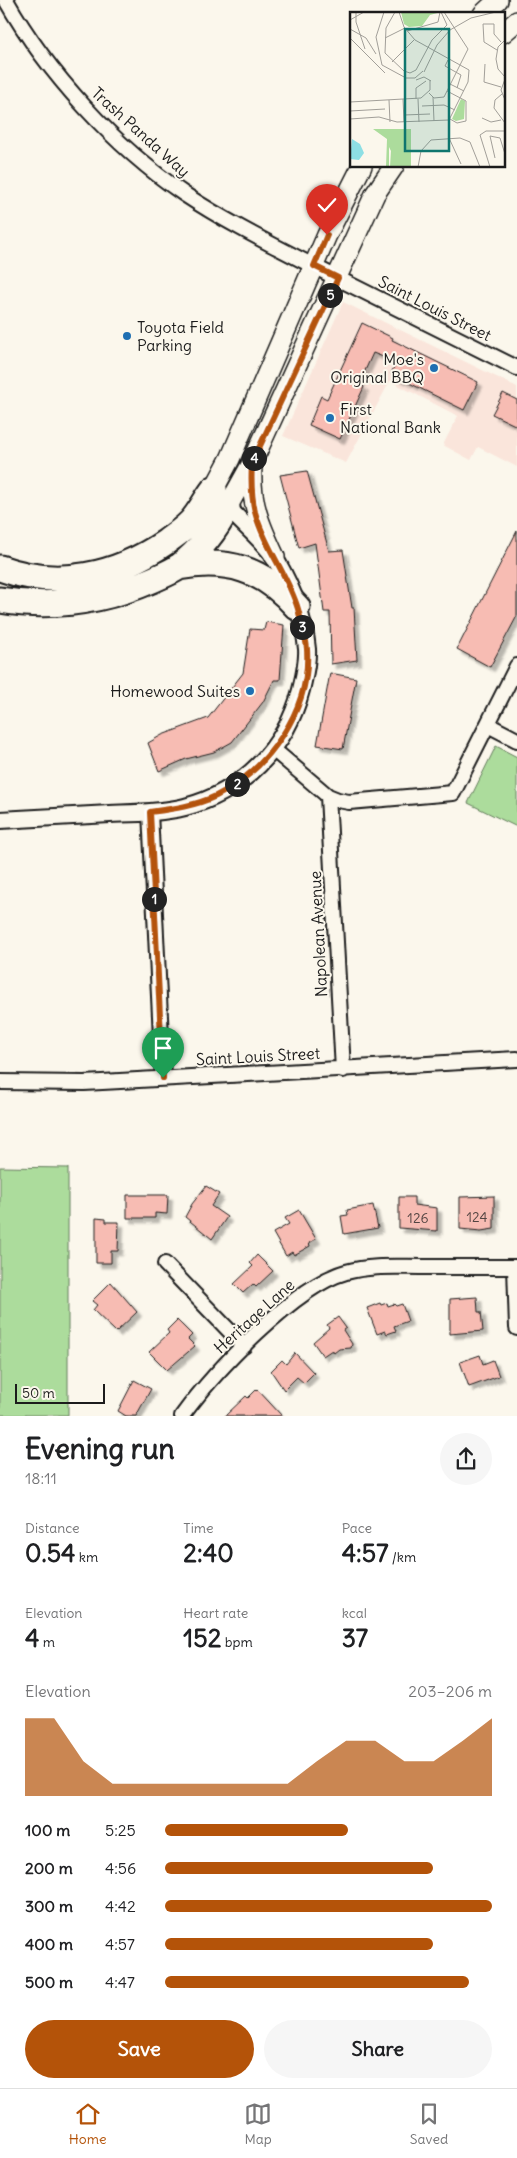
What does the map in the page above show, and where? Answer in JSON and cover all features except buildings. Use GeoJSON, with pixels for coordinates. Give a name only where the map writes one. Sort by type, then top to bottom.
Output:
{"type":"FeatureCollection","features":[{"type":"Feature","properties":{"kind":"highway"},"geometry":{"type":"LineString","coordinates":[[178,567],[217,528],[220,498]]}},
{"type":"Feature","properties":{"kind":"highway"},"geometry":{"type":"LineString","coordinates":[[0,568],[16,574],[48,578],[75,578],[120,568],[149,553],[174,536],[220,498]]}},
{"type":"Feature","properties":{"kind":"highway"},"geometry":{"type":"LineString","coordinates":[[0,600],[21,604],[56,604],[92,599],[130,590],[178,567],[210,563],[244,568],[271,583],[297,607]]}},
{"type":"Feature","properties":{"kind":"main road"},"geometry":{"type":"LineString","coordinates":[[485,12],[498,0]]}},
{"type":"Feature","properties":{"kind":"main road"},"geometry":{"type":"LineString","coordinates":[[504,33],[517,21]]}},
{"type":"Feature","properties":{"kind":"main road"},"geometry":{"type":"LineString","coordinates":[[220,498],[230,459],[327,235],[361,168]]}},
{"type":"Feature","properties":{"kind":"main road"},"geometry":{"type":"LineString","coordinates":[[220,498],[252,463],[376,194],[393,168]]}},
{"type":"Feature","properties":{"kind":"main road"},"geometry":{"type":"LineString","coordinates":[[252,463],[251,486],[255,513],[275,557]]}},
{"type":"Feature","properties":{"kind":"street","name":"Trash Panda Way"},"geometry":{"type":"LineString","coordinates":[[6,0],[52,71],[112,134],[142,160],[184,194],[338,278]]}},
{"type":"Feature","properties":{"kind":"street","name":"Saint Louis Street"},"geometry":{"type":"LineString","coordinates":[[338,278],[517,368]]}},
{"type":"Feature","properties":{"kind":"street"},"geometry":{"type":"LineString","coordinates":[[0,820],[150,812],[184,807],[215,797],[246,777],[274,750],[296,710],[304,677],[307,650],[297,607],[275,557],[220,498]]}},
{"type":"Feature","properties":{"kind":"street"},"geometry":{"type":"LineString","coordinates":[[274,750],[328,796],[338,800],[349,802],[453,793],[517,666]]}},
{"type":"Feature","properties":{"kind":"street"},"geometry":{"type":"LineString","coordinates":[[488,725],[517,740]]}},
{"type":"Feature","properties":{"kind":"street","name":"Napolean Avenue"},"geometry":{"type":"LineString","coordinates":[[328,796],[343,1070]]}},
{"type":"Feature","properties":{"kind":"street"},"geometry":{"type":"LineString","coordinates":[[150,812],[163,1078]]}},
{"type":"Feature","properties":{"kind":"street","name":"Saint Louis Street"},"geometry":{"type":"LineString","coordinates":[[0,1082],[84,1083],[517,1059]]}},
{"type":"Feature","properties":{"kind":"street"},"geometry":{"type":"LineString","coordinates":[[165,1264],[244,1346]]}},
{"type":"Feature","properties":{"kind":"street","name":"Heritage Lane"},"geometry":{"type":"LineString","coordinates":[[182,1416],[202,1389],[244,1346],[301,1294],[344,1272],[371,1267],[516,1267]]}},
{"type":"Feature","properties":{"kind":"street"},"geometry":{"type":"LineString","coordinates":[[516,1267],[517,1328]]}},
{"type":"Feature","properties":{"kind":"shaded area"},"geometry":{"type":"Polygon","coordinates":[[[343,302],[517,387],[517,467],[478,447],[471,460],[443,445],[458,416],[390,381],[346,463],[283,436],[343,302]]]}},
{"type":"Feature","properties":{"kind":"green space"},"geometry":{"type":"Polygon","coordinates":[[[496,746],[517,757],[517,827],[468,803],[496,746]]]}},
{"type":"Feature","properties":{"kind":"green space"},"geometry":{"type":"Polygon","coordinates":[[[0,1167],[68,1168],[68,1415],[0,1415],[0,1167]]]}},
{"type":"Feature","properties":{"kind":"place","name":"Toyota Field Parking"},"geometry":{"type":"Point","coordinates":[127,336]}},
{"type":"Feature","properties":{"kind":"place","name":"Moe's Original BBQ"},"geometry":{"type":"Point","coordinates":[434,368]}},
{"type":"Feature","properties":{"kind":"place","name":"First National Bank"},"geometry":{"type":"Point","coordinates":[330,418]}},
{"type":"Feature","properties":{"kind":"place","name":"Homewood Suites"},"geometry":{"type":"Point","coordinates":[250,691]}},
{"type":"Feature","properties":{"kind":"route"},"geometry":{"type":"LineString","coordinates":[[163,1078],[150,812],[184,807],[215,797],[239,783],[254,771],[274,750],[296,710],[304,677],[307,650],[297,607],[255,513],[251,486],[252,463],[338,278],[314,266],[327,235]]}}]}
